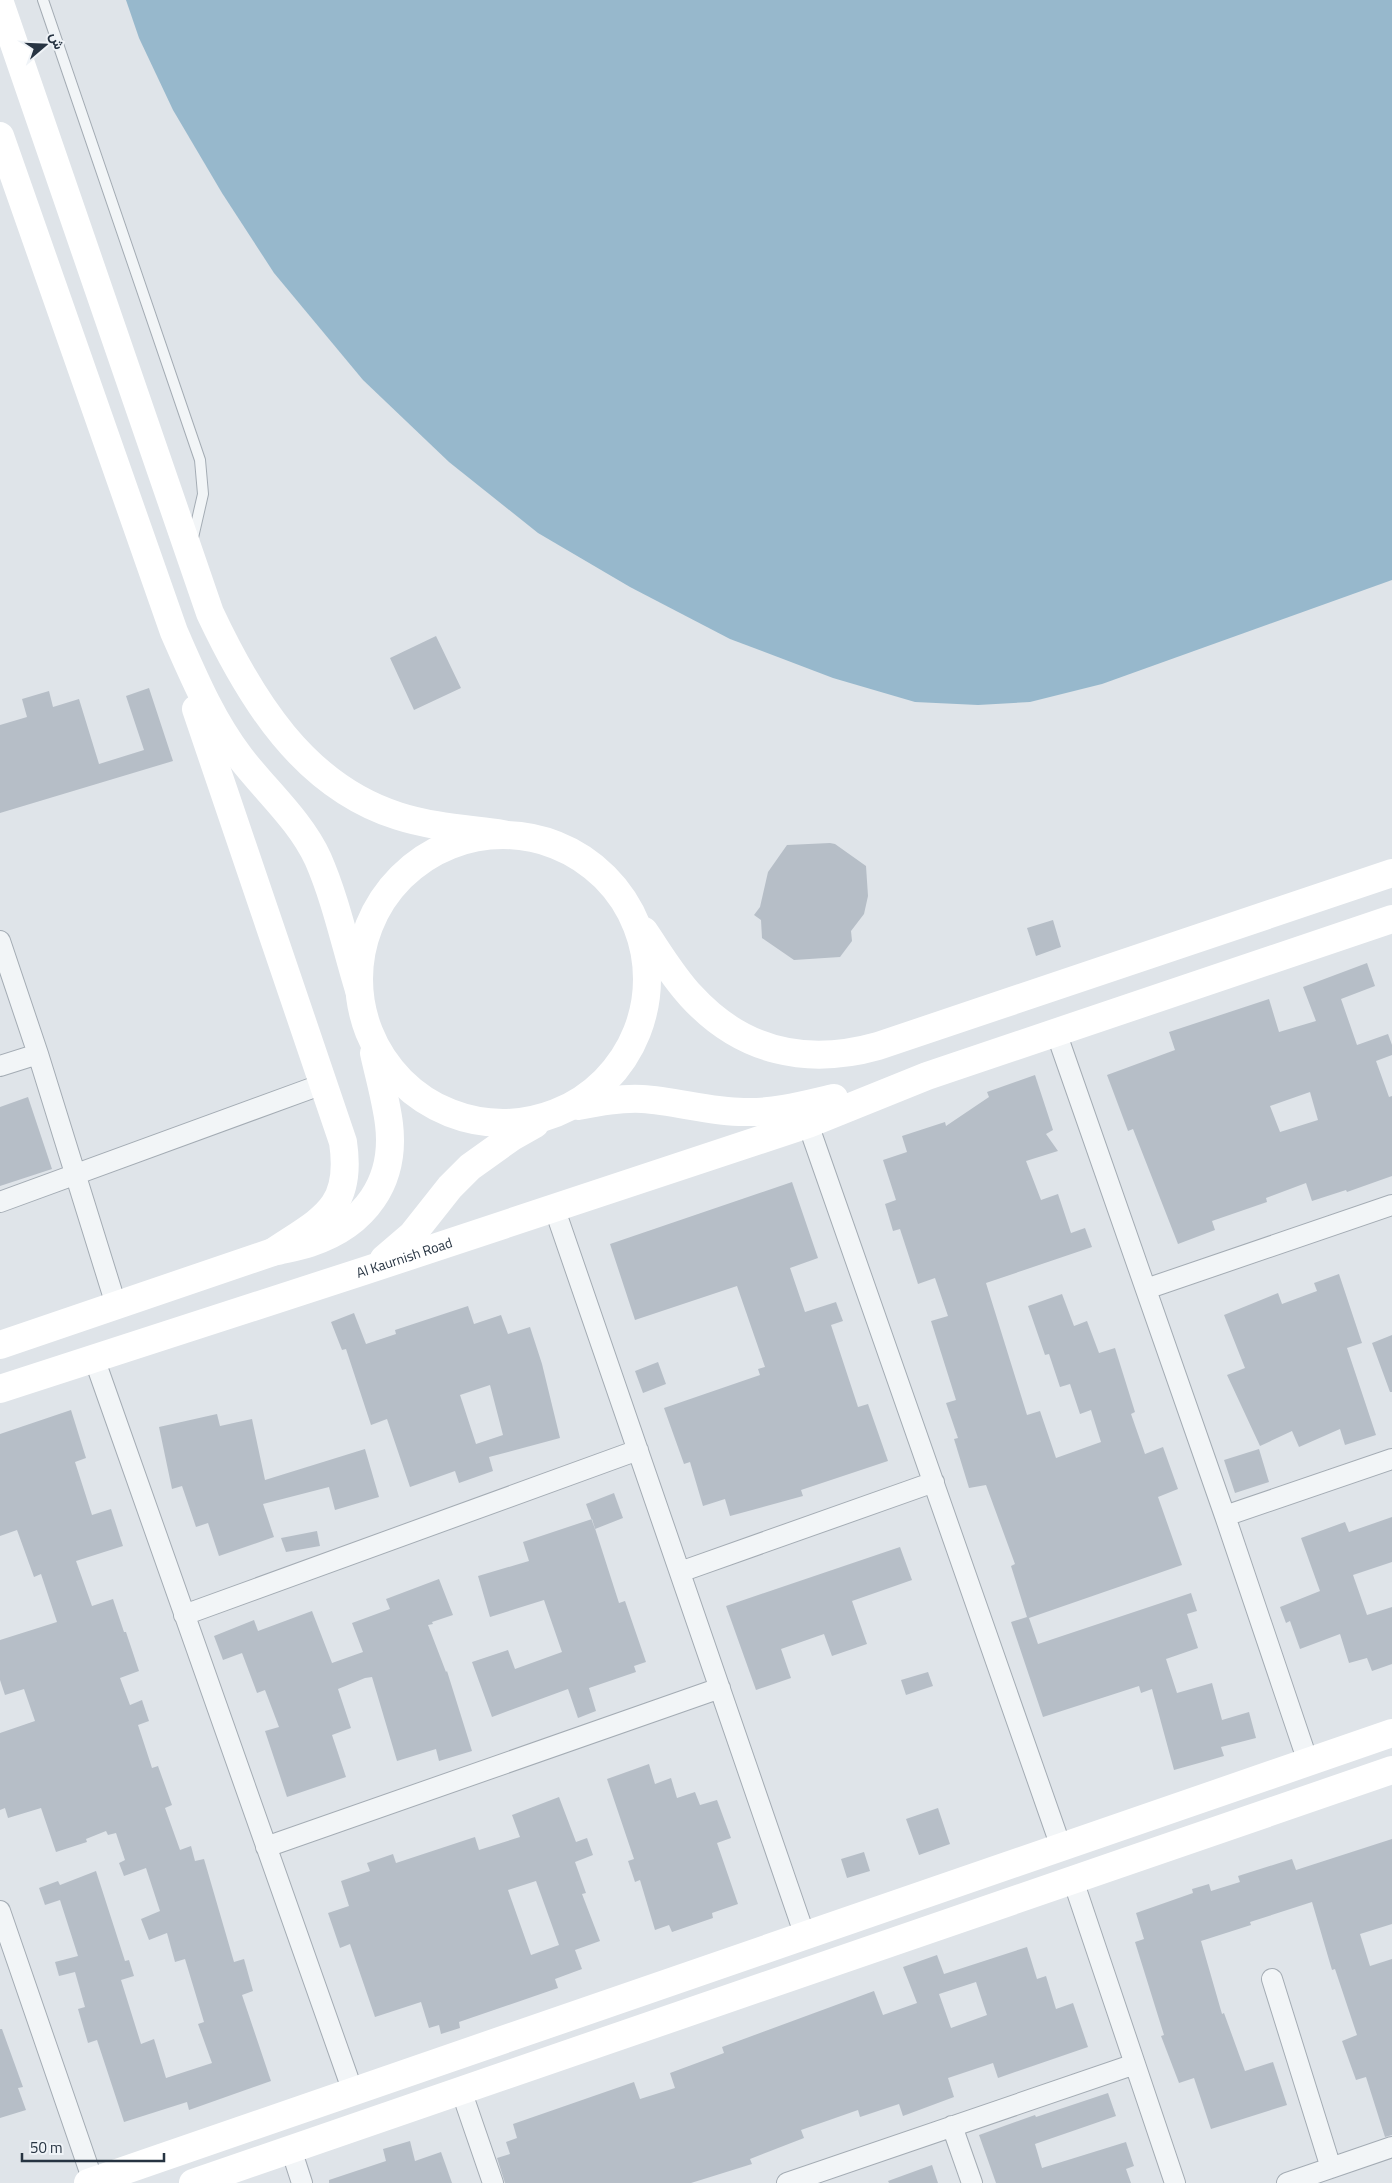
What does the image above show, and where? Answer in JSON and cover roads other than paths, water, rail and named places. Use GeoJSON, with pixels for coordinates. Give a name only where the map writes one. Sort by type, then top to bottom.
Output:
{"type":"FeatureCollection","features":[{"type":"Feature","properties":{"kind":"street"},"geometry":{"type":"LineString","coordinates":[[0,3],[7,35],[214,621],[229,653],[253,695],[274,724],[298,753],[322,776],[347,794],[398,816],[425,823],[544,840],[582,858],[613,885],[635,920],[689,995],[704,1010],[727,1028],[747,1040],[782,1052],[813,1056],[836,1055],[878,1046],[1392,873]]}},
{"type":"Feature","properties":{"kind":"street"},"geometry":{"type":"LineString","coordinates":[[0,136],[174,632],[201,724],[343,1142],[346,1160],[342,1192],[334,1206],[322,1218],[273,1252]]}},
{"type":"Feature","properties":{"kind":"street"},"geometry":{"type":"LineString","coordinates":[[0,1345],[273,1252],[311,1243],[349,1224],[362,1213],[373,1200],[388,1164],[389,1123],[372,1039],[363,1016],[359,990],[318,859],[290,816],[240,757],[220,728],[202,696],[174,632]]}},
{"type":"Feature","properties":{"kind":"street"},"geometry":{"type":"LineString","coordinates":[[359,990],[363,943],[382,899],[415,864],[456,842],[503,834]]}},
{"type":"Feature","properties":{"kind":"street"},"geometry":{"type":"LineString","coordinates":[[364,1271],[385,1258],[412,1236],[450,1187],[470,1167],[512,1137],[542,1120],[574,1107],[621,1098],[742,1112],[762,1112],[793,1108],[927,1076],[1392,919]]}},
{"type":"Feature","properties":{"kind":"street"},"geometry":{"type":"LineString","coordinates":[[574,1107],[608,1080],[613,1073],[632,1045],[646,1004],[647,961],[635,920]]}},
{"type":"Feature","properties":{"kind":"street"},"geometry":{"type":"LineString","coordinates":[[0,941],[38,1054],[116,1305]]}},
{"type":"Feature","properties":{"kind":"street"},"geometry":{"type":"LineString","coordinates":[[1056,1032],[1225,1516],[1308,1762]]}},
{"type":"Feature","properties":{"kind":"street"},"geometry":{"type":"LineString","coordinates":[[372,1039],[395,1075],[427,1103],[466,1120],[499,1123],[542,1120]]}},
{"type":"Feature","properties":{"kind":"street"},"geometry":{"type":"LineString","coordinates":[[0,1066],[38,1054]]}},
{"type":"Feature","properties":{"kind":"street","name":"Al Kaurnish Road"},"geometry":{"type":"LineString","coordinates":[[0,1389],[808,1124],[927,1076]]}},
{"type":"Feature","properties":{"kind":"street"},"geometry":{"type":"LineString","coordinates":[[0,1202],[322,1084]]}},
{"type":"Feature","properties":{"kind":"street"},"geometry":{"type":"LineString","coordinates":[[808,1124],[1061,1847]]}},
{"type":"Feature","properties":{"kind":"street"},"geometry":{"type":"LineString","coordinates":[[1146,1288],[1392,1204]]}},
{"type":"Feature","properties":{"kind":"street"},"geometry":{"type":"LineString","coordinates":[[554,1208],[805,1936]]}},
{"type":"Feature","properties":{"kind":"street"},"geometry":{"type":"LineString","coordinates":[[94,1358],[353,2092]]}},
{"type":"Feature","properties":{"kind":"street"},"geometry":{"type":"LineString","coordinates":[[184,1615],[638,1450]]}},
{"type":"Feature","properties":{"kind":"street"},"geometry":{"type":"LineString","coordinates":[[1225,1516],[1392,1459]]}},
{"type":"Feature","properties":{"kind":"street"},"geometry":{"type":"LineString","coordinates":[[680,1572],[934,1482]]}},
{"type":"Feature","properties":{"kind":"street"},"geometry":{"type":"LineString","coordinates":[[266,1847],[720,1688]]}},
{"type":"Feature","properties":{"kind":"street"},"geometry":{"type":"LineString","coordinates":[[0,1911],[90,2182],[1392,1733]]}},
{"type":"Feature","properties":{"kind":"street"},"geometry":{"type":"LineString","coordinates":[[193,2183],[1392,1770]]}},
{"type":"Feature","properties":{"kind":"street"},"geometry":{"type":"LineString","coordinates":[[946,1923],[1061,1847]]}},
{"type":"Feature","properties":{"kind":"street"},"geometry":{"type":"LineString","coordinates":[[1073,1880],[1175,2183]]}},
{"type":"Feature","properties":{"kind":"street"},"geometry":{"type":"LineString","coordinates":[[1272,1979],[1331,2168]]}},
{"type":"Feature","properties":{"kind":"street"},"geometry":{"type":"LineString","coordinates":[[787,2183],[1135,2064]]}},
{"type":"Feature","properties":{"kind":"street"},"geometry":{"type":"LineString","coordinates":[[461,2090],[493,2183]]}},
{"type":"Feature","properties":{"kind":"street"},"geometry":{"type":"LineString","coordinates":[[952,2126],[972,2183]]}},
{"type":"Feature","properties":{"kind":"street"},"geometry":{"type":"LineString","coordinates":[[1287,2183],[1392,2147]]}},
{"type":"Feature","properties":{"kind":"street"},"geometry":{"type":"LineString","coordinates":[[290,2149],[302,2183]]}},
{"type":"Feature","properties":{"kind":"lane"},"geometry":{"type":"LineString","coordinates":[[43,0],[200,460],[203,494],[190,555]]}},
{"type":"Feature","properties":{"kind":"water"},"geometry":{"type":"Polygon","coordinates":[[[126,0],[1392,0],[1392,580],[1102,684],[1030,702],[978,705],[915,702],[833,678],[730,639],[630,587],[538,533],[449,462],[363,380],[274,273],[222,193],[173,110],[139,38],[126,0]]]}}]}
